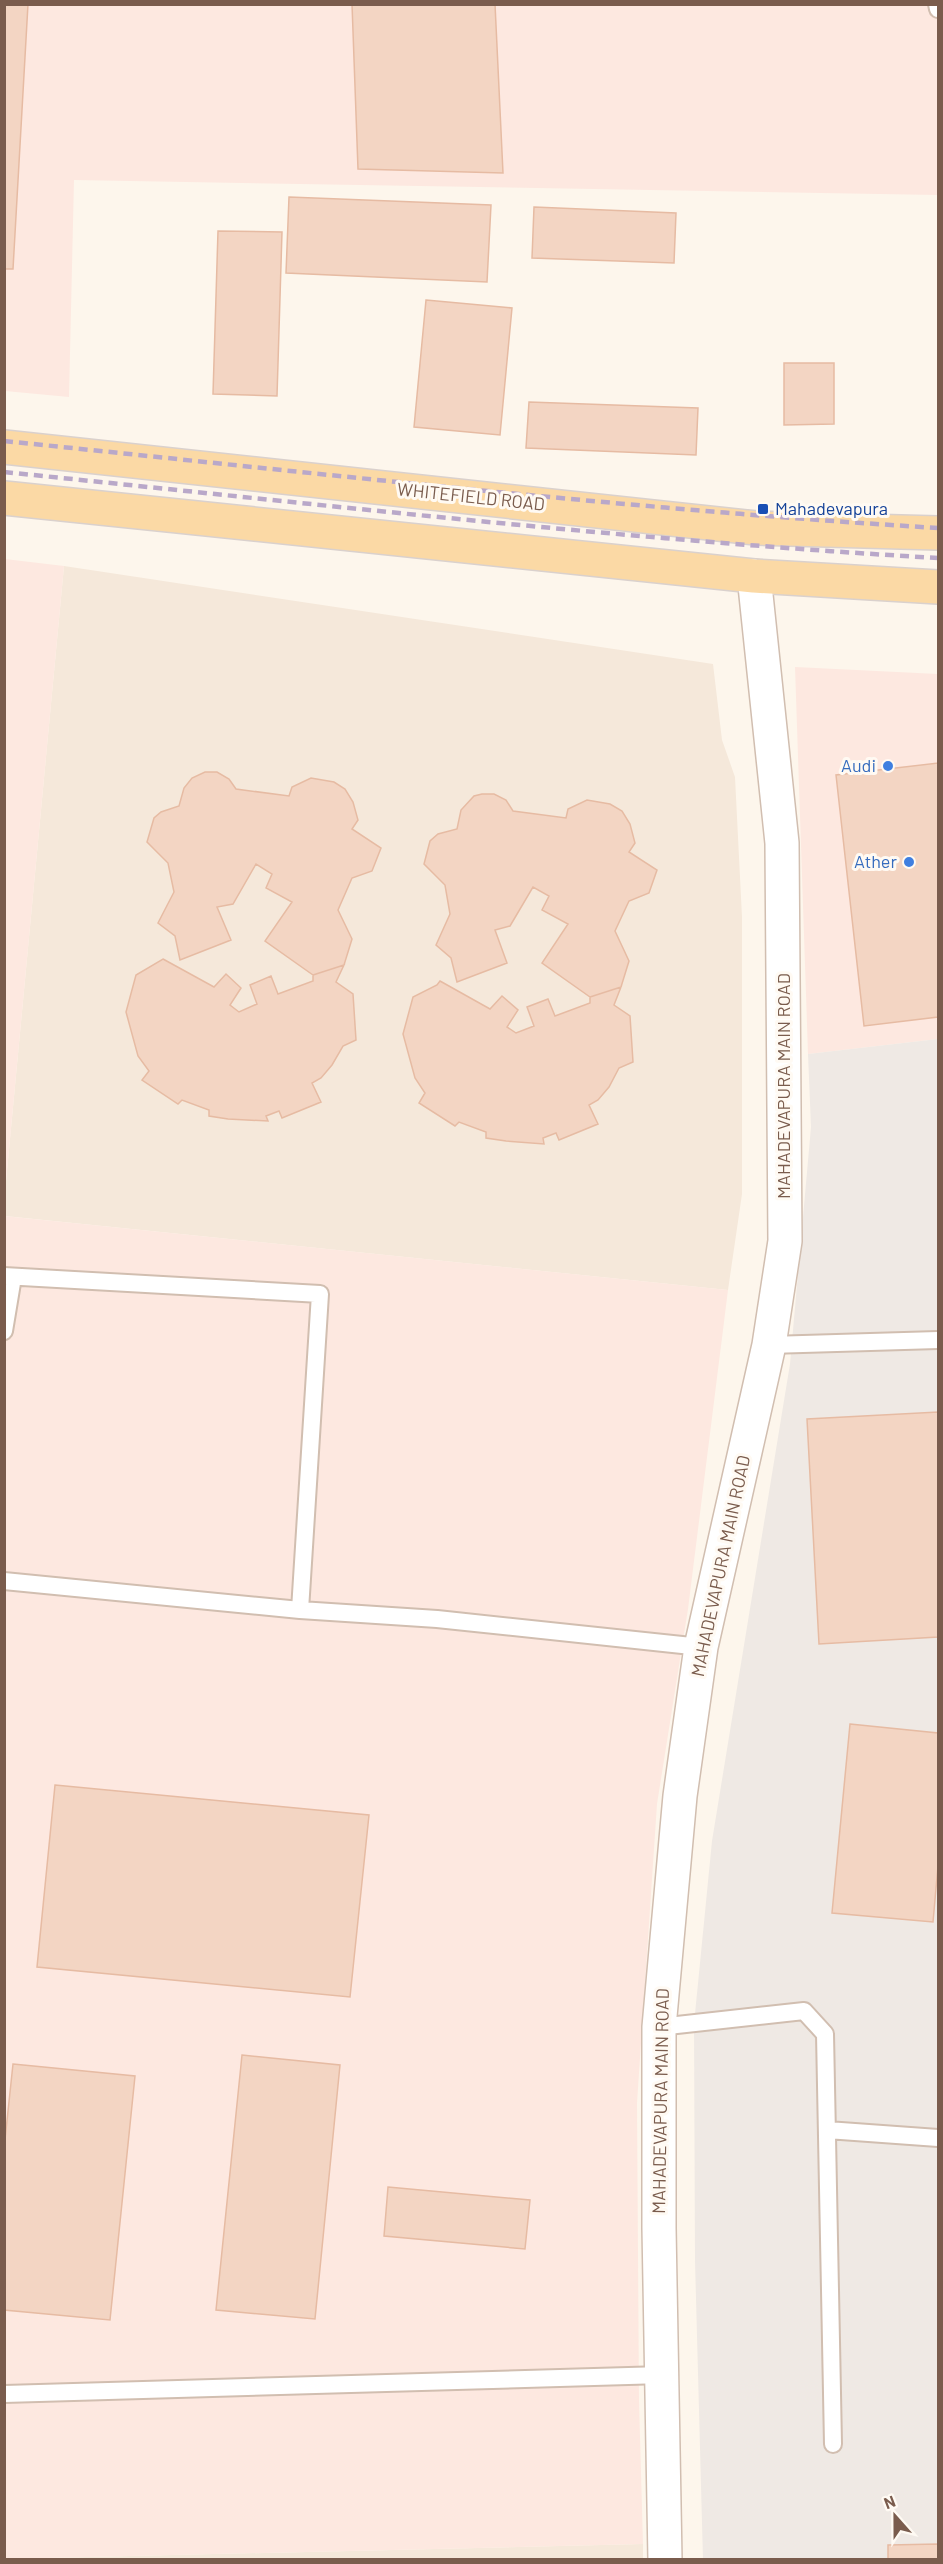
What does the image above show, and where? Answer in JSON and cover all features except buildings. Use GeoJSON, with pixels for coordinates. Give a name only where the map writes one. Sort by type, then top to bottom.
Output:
{"type":"FeatureCollection","features":[{"type":"Feature","properties":{"kind":"main road","name":"WHITEFIELD ROAD"},"geometry":{"type":"LineString","coordinates":[[4,447],[756,528],[939,533]]}},
{"type":"Feature","properties":{"kind":"main road"},"geometry":{"type":"LineString","coordinates":[[4,498],[754,576],[939,587]]}},
{"type":"Feature","properties":{"kind":"street","name":"MAHADEVAPURA MAIN ROAD"},"geometry":{"type":"LineString","coordinates":[[665,2559],[659,2228],[659,2027],[680,1796],[702,1647],[769,1345],[785,1241],[782,843],[754,576]]}},
{"type":"Feature","properties":{"kind":"lane"},"geometry":{"type":"LineString","coordinates":[[937,4],[939,9]]}},
{"type":"Feature","properties":{"kind":"lane"},"geometry":{"type":"LineString","coordinates":[[4,1331],[9,1277],[320,1294],[300,1610]]}},
{"type":"Feature","properties":{"kind":"lane"},"geometry":{"type":"LineString","coordinates":[[769,1345],[939,1340]]}},
{"type":"Feature","properties":{"kind":"lane"},"geometry":{"type":"LineString","coordinates":[[4,1581],[300,1610],[437,1619],[702,1647]]}},
{"type":"Feature","properties":{"kind":"lane"},"geometry":{"type":"LineString","coordinates":[[659,2027],[804,2011],[825,2034],[833,2444]]}},
{"type":"Feature","properties":{"kind":"lane"},"geometry":{"type":"LineString","coordinates":[[827,2130],[939,2138]]}},
{"type":"Feature","properties":{"kind":"lane"},"geometry":{"type":"LineString","coordinates":[[4,2394],[663,2375]]}},
{"type":"Feature","properties":{"kind":"shaded area"},"geometry":{"type":"Polygon","coordinates":[[[4,5],[938,5],[938,195],[74,180],[69,397],[5,391],[4,5]]]}},
{"type":"Feature","properties":{"kind":"shaded area"},"geometry":{"type":"Polygon","coordinates":[[[4,559],[64,566],[5,1192],[4,559]]]}},
{"type":"Feature","properties":{"kind":"shaded area"},"geometry":{"type":"Polygon","coordinates":[[[64,566],[713,664],[722,740],[735,777],[742,917],[742,1194],[728,1290],[5,1216],[5,1192],[64,566]]]}},
{"type":"Feature","properties":{"kind":"shaded area"},"geometry":{"type":"Polygon","coordinates":[[[795,667],[938,674],[938,1039],[808,1054],[795,667]]]}},
{"type":"Feature","properties":{"kind":"shaded area"},"geometry":{"type":"Polygon","coordinates":[[[938,1039],[938,2559],[703,2560],[695,2261],[694,2024],[712,1841],[790,1364],[811,1127],[808,1054],[938,1039]]]}},
{"type":"Feature","properties":{"kind":"shaded area"},"geometry":{"type":"Polygon","coordinates":[[[4,1216],[728,1290],[688,1609],[657,1804],[637,2103],[639,2401],[643,2544],[5,2559],[4,1216]]]}},
{"type":"Feature","properties":{"kind":"shaded area"},"geometry":{"type":"Polygon","coordinates":[[[643,2544],[643,2560],[4,2559],[5,2559],[643,2544]]]}},
{"type":"Feature","properties":{"kind":"railway"},"geometry":{"type":"LineString","coordinates":[[4,441],[588,501],[938,528]]}},
{"type":"Feature","properties":{"kind":"railway"},"geometry":{"type":"LineString","coordinates":[[4,472],[588,531],[938,558]]}},
{"type":"Feature","properties":{"kind":"place","name":"Mahadevapura"},"geometry":{"type":"Point","coordinates":[763,509]}},
{"type":"Feature","properties":{"kind":"place","name":"Audi"},"geometry":{"type":"Point","coordinates":[888,766]}},
{"type":"Feature","properties":{"kind":"place","name":"Ather"},"geometry":{"type":"Point","coordinates":[909,862]}}]}
